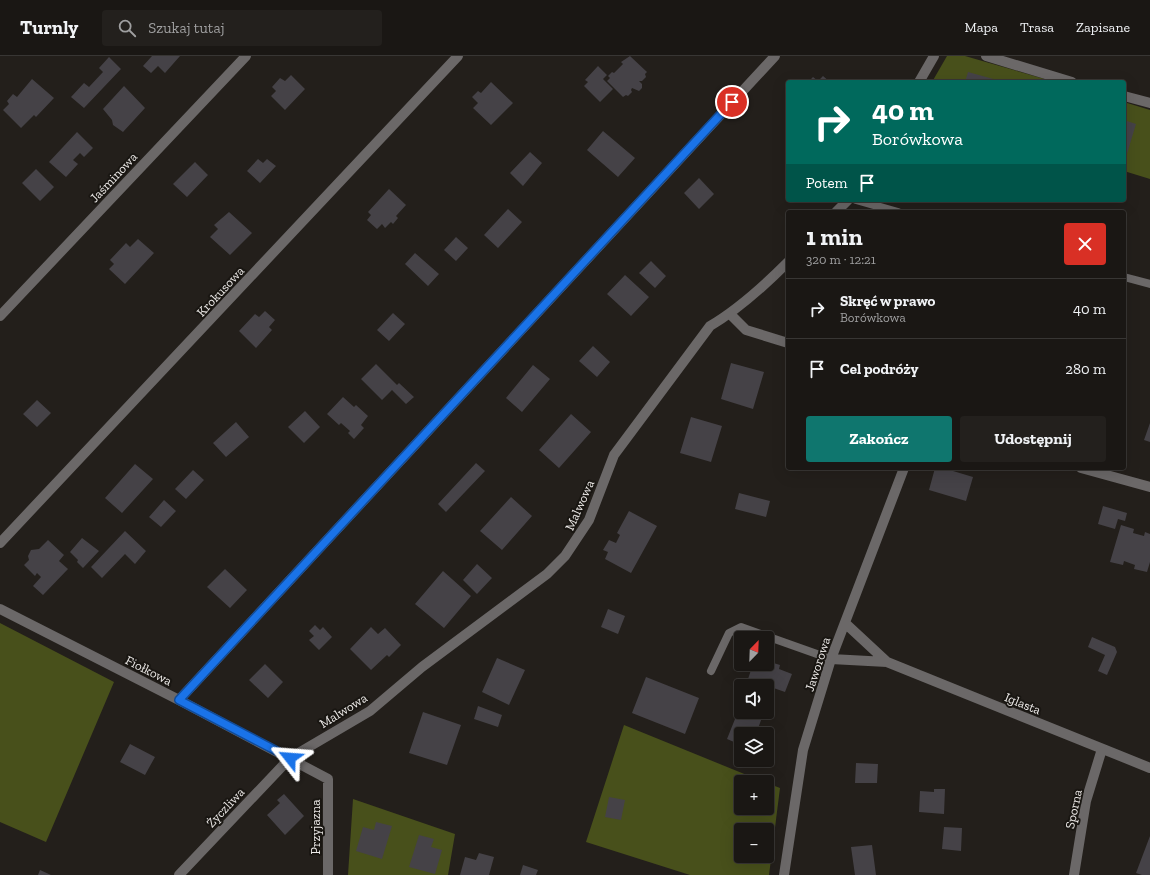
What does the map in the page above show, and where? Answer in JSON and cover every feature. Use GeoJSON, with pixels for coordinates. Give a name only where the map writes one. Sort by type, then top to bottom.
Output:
{"type":"FeatureCollection","features":[{"type":"Feature","properties":{"kind":"street","name":"Jaśminowa"},"geometry":{"type":"LineString","coordinates":[[0,316],[246,56]]}},
{"type":"Feature","properties":{"kind":"street","name":"Krokusowa"},"geometry":{"type":"LineString","coordinates":[[0,543],[458,56]]}},
{"type":"Feature","properties":{"kind":"street"},"geometry":{"type":"LineString","coordinates":[[179,700],[775,56]]}},
{"type":"Feature","properties":{"kind":"street"},"geometry":{"type":"LineString","coordinates":[[919,80],[934,56]]}},
{"type":"Feature","properties":{"kind":"street"},"geometry":{"type":"LineString","coordinates":[[986,56],[1065,80]]}},
{"type":"Feature","properties":{"kind":"street"},"geometry":{"type":"LineString","coordinates":[[1126,97],[1150,103]]}},
{"type":"Feature","properties":{"kind":"street"},"geometry":{"type":"LineString","coordinates":[[838,210],[846,202]]}},
{"type":"Feature","properties":{"kind":"street","name":"Malwowa"},"geometry":{"type":"LineString","coordinates":[[290,758],[370,711],[422,668],[547,574],[566,556],[589,520],[614,455],[710,326],[730,314],[770,280],[786,264]]}},
{"type":"Feature","properties":{"kind":"street"},"geometry":{"type":"LineString","coordinates":[[730,314],[746,330],[786,342]]}},
{"type":"Feature","properties":{"kind":"street","name":"Jaworowa"},"geometry":{"type":"LineString","coordinates":[[784,875],[803,750],[831,659],[903,470]]}},
{"type":"Feature","properties":{"kind":"street"},"geometry":{"type":"LineString","coordinates":[[1088,470],[1150,487]]}},
{"type":"Feature","properties":{"kind":"street","name":"Fiołkowa"},"geometry":{"type":"LineString","coordinates":[[0,609],[179,700],[328,779]]}},
{"type":"Feature","properties":{"kind":"street","name":"Iglasta"},"geometry":{"type":"LineString","coordinates":[[845,623],[887,662]]}},
{"type":"Feature","properties":{"kind":"street","name":"Iglasta"},"geometry":{"type":"LineString","coordinates":[[831,659],[887,662],[1150,768]]}},
{"type":"Feature","properties":{"kind":"street","name":"Sporna"},"geometry":{"type":"LineString","coordinates":[[1074,875],[1086,801],[1102,749]]}},
{"type":"Feature","properties":{"kind":"street","name":"Życzliwa"},"geometry":{"type":"LineString","coordinates":[[179,875],[290,758]]}},
{"type":"Feature","properties":{"kind":"street","name":"Przyjazna"},"geometry":{"type":"LineString","coordinates":[[328,779],[328,875]]}},
{"type":"Feature","properties":{"kind":"lane"},"geometry":{"type":"LineString","coordinates":[[863,202],[891,210]]}},
{"type":"Feature","properties":{"kind":"lane"},"geometry":{"type":"LineString","coordinates":[[1126,278],[1150,284]]}},
{"type":"Feature","properties":{"kind":"lane"},"geometry":{"type":"LineString","coordinates":[[711,671],[729,633],[741,626],[831,659]]}},
{"type":"Feature","properties":{"kind":"green space"},"geometry":{"type":"Polygon","coordinates":[[[947,56],[965,56],[1048,80],[933,80],[947,56]]]}},
{"type":"Feature","properties":{"kind":"green space"},"geometry":{"type":"Polygon","coordinates":[[[1126,103],[1150,110],[1150,179],[1126,172],[1126,103]]]}},
{"type":"Feature","properties":{"kind":"green space"},"geometry":{"type":"Polygon","coordinates":[[[0,623],[114,682],[46,842],[0,822],[0,623]]]}},
{"type":"Feature","properties":{"kind":"green space"},"geometry":{"type":"Polygon","coordinates":[[[624,725],[747,775],[734,775],[734,815],[774,815],[774,786],[780,788],[774,835],[774,823],[734,823],[734,863],[771,863],[769,875],[690,875],[586,842],[624,725]]]}},
{"type":"Feature","properties":{"kind":"green space"},"geometry":{"type":"Polygon","coordinates":[[[353,799],[455,834],[448,875],[348,875],[353,799]]]}},
{"type":"Feature","properties":{"kind":"building"},"geometry":{"type":"Polygon","coordinates":[[[152,56],[180,56],[165,73],[158,66],[151,73],[143,66],[152,56]]]}},
{"type":"Feature","properties":{"kind":"building"},"geometry":{"type":"Polygon","coordinates":[[[630,56],[647,72],[645,74],[646,77],[642,81],[639,81],[642,84],[642,88],[639,91],[632,88],[632,92],[628,96],[626,95],[623,97],[607,81],[610,78],[608,76],[612,72],[614,73],[623,64],[621,62],[630,56]]]}},
{"type":"Feature","properties":{"kind":"building"},"geometry":{"type":"Polygon","coordinates":[[[109,57],[121,69],[84,108],[71,97],[84,83],[89,87],[103,72],[99,68],[109,57]]]}},
{"type":"Feature","properties":{"kind":"building"},"geometry":{"type":"Polygon","coordinates":[[[598,66],[607,75],[603,79],[613,89],[600,102],[584,86],[588,82],[585,80],[598,66]]]}},
{"type":"Feature","properties":{"kind":"building"},"geometry":{"type":"Polygon","coordinates":[[[968,72],[997,80],[966,80],[968,72]]]}},
{"type":"Feature","properties":{"kind":"building"},"geometry":{"type":"Polygon","coordinates":[[[291,75],[305,89],[285,110],[271,96],[276,91],[272,87],[280,78],[285,81],[291,75]]]}},
{"type":"Feature","properties":{"kind":"building"},"geometry":{"type":"Polygon","coordinates":[[[823,76],[828,80],[819,80],[823,76]]]}},
{"type":"Feature","properties":{"kind":"building"},"geometry":{"type":"Polygon","coordinates":[[[813,77],[817,80],[810,80],[813,77]]]}},
{"type":"Feature","properties":{"kind":"building"},"geometry":{"type":"Polygon","coordinates":[[[32,79],[54,98],[36,117],[34,115],[21,128],[3,110],[9,104],[7,101],[13,94],[17,97],[32,79]]]}},
{"type":"Feature","properties":{"kind":"building"},"geometry":{"type":"Polygon","coordinates":[[[491,82],[513,103],[491,125],[473,108],[478,103],[472,97],[478,91],[481,93],[491,82]]]}},
{"type":"Feature","properties":{"kind":"building"},"geometry":{"type":"Polygon","coordinates":[[[124,86],[145,108],[123,132],[113,125],[112,120],[103,109],[124,86]]]}},
{"type":"Feature","properties":{"kind":"building"},"geometry":{"type":"Polygon","coordinates":[[[1126,121],[1136,124],[1126,157],[1126,121]]]}},
{"type":"Feature","properties":{"kind":"building"},"geometry":{"type":"Polygon","coordinates":[[[603,131],[635,158],[618,177],[587,150],[603,131]]]}},
{"type":"Feature","properties":{"kind":"building"},"geometry":{"type":"Polygon","coordinates":[[[77,132],[93,148],[84,157],[80,153],[73,160],[78,164],[66,177],[49,162],[77,132]]]}},
{"type":"Feature","properties":{"kind":"building"},"geometry":{"type":"Polygon","coordinates":[[[530,152],[542,163],[523,186],[510,173],[530,152]]]}},
{"type":"Feature","properties":{"kind":"building"},"geometry":{"type":"Polygon","coordinates":[[[258,159],[263,163],[267,159],[276,166],[260,183],[247,171],[258,159]]]}},
{"type":"Feature","properties":{"kind":"building"},"geometry":{"type":"Polygon","coordinates":[[[195,162],[208,175],[187,197],[173,184],[195,162]]]}},
{"type":"Feature","properties":{"kind":"building"},"geometry":{"type":"Polygon","coordinates":[[[36,169],[54,187],[40,201],[22,183],[36,169]]]}},
{"type":"Feature","properties":{"kind":"building"},"geometry":{"type":"Polygon","coordinates":[[[699,178],[714,194],[699,209],[684,193],[699,178]]]}},
{"type":"Feature","properties":{"kind":"building"},"geometry":{"type":"Polygon","coordinates":[[[389,189],[406,205],[396,216],[398,218],[393,224],[391,222],[385,228],[382,224],[377,229],[367,220],[371,215],[368,212],[389,189]]]}},
{"type":"Feature","properties":{"kind":"building"},"geometry":{"type":"Polygon","coordinates":[[[508,209],[522,222],[498,248],[484,235],[508,209]]]}},
{"type":"Feature","properties":{"kind":"building"},"geometry":{"type":"Polygon","coordinates":[[[229,212],[252,233],[230,255],[210,237],[218,229],[214,225],[229,212]]]}},
{"type":"Feature","properties":{"kind":"building"},"geometry":{"type":"Polygon","coordinates":[[[456,237],[468,248],[456,261],[444,250],[456,237]]]}},
{"type":"Feature","properties":{"kind":"building"},"geometry":{"type":"Polygon","coordinates":[[[138,239],[154,253],[125,284],[109,269],[114,264],[110,260],[126,243],[130,247],[138,239]]]}},
{"type":"Feature","properties":{"kind":"building"},"geometry":{"type":"Polygon","coordinates":[[[415,253],[439,274],[428,286],[405,264],[415,253]]]}},
{"type":"Feature","properties":{"kind":"building"},"geometry":{"type":"Polygon","coordinates":[[[651,261],[666,276],[655,288],[639,273],[651,261]]]}},
{"type":"Feature","properties":{"kind":"building"},"geometry":{"type":"Polygon","coordinates":[[[625,275],[649,297],[631,316],[607,294],[625,275]]]}},
{"type":"Feature","properties":{"kind":"building"},"geometry":{"type":"Polygon","coordinates":[[[265,311],[275,320],[269,327],[272,330],[256,348],[239,331],[255,314],[259,317],[265,311]]]}},
{"type":"Feature","properties":{"kind":"building"},"geometry":{"type":"Polygon","coordinates":[[[393,313],[405,324],[389,341],[377,330],[393,313]]]}},
{"type":"Feature","properties":{"kind":"building"},"geometry":{"type":"Polygon","coordinates":[[[593,346],[610,362],[597,377],[579,361],[593,346]]]}},
{"type":"Feature","properties":{"kind":"building"},"geometry":{"type":"Polygon","coordinates":[[[731,363],[764,372],[753,409],[721,399],[731,363]]]}},
{"type":"Feature","properties":{"kind":"building"},"geometry":{"type":"Polygon","coordinates":[[[376,364],[397,385],[399,383],[414,397],[406,404],[392,390],[382,400],[361,379],[376,364]]]}},
{"type":"Feature","properties":{"kind":"building"},"geometry":{"type":"Polygon","coordinates":[[[533,365],[550,379],[522,412],[506,398],[533,365]]]}},
{"type":"Feature","properties":{"kind":"building"},"geometry":{"type":"Polygon","coordinates":[[[343,397],[354,407],[356,405],[368,416],[361,425],[364,428],[354,439],[348,433],[350,431],[341,423],[339,425],[327,414],[343,397]]]}},
{"type":"Feature","properties":{"kind":"building"},"geometry":{"type":"Polygon","coordinates":[[[37,400],[51,413],[37,427],[23,414],[37,400]]]}},
{"type":"Feature","properties":{"kind":"building"},"geometry":{"type":"Polygon","coordinates":[[[305,411],[320,427],[304,443],[288,427],[305,411]]]}},
{"type":"Feature","properties":{"kind":"building"},"geometry":{"type":"Polygon","coordinates":[[[571,414],[591,432],[559,468],[539,450],[571,414]]]}},
{"type":"Feature","properties":{"kind":"building"},"geometry":{"type":"Polygon","coordinates":[[[691,417],[722,426],[711,462],[680,453],[691,417]]]}},
{"type":"Feature","properties":{"kind":"building"},"geometry":{"type":"Polygon","coordinates":[[[236,422],[249,437],[226,457],[213,443],[236,422]]]}},
{"type":"Feature","properties":{"kind":"building"},"geometry":{"type":"Polygon","coordinates":[[[1150,423],[1150,442],[1144,440],[1150,423]]]}},
{"type":"Feature","properties":{"kind":"building"},"geometry":{"type":"Polygon","coordinates":[[[476,463],[485,471],[446,512],[438,504],[476,463]]]}},
{"type":"Feature","properties":{"kind":"building"},"geometry":{"type":"Polygon","coordinates":[[[135,464],[153,479],[122,513],[105,498],[135,464]]]}},
{"type":"Feature","properties":{"kind":"building"},"geometry":{"type":"Polygon","coordinates":[[[193,470],[204,480],[186,499],[175,489],[193,470]]]}},
{"type":"Feature","properties":{"kind":"building"},"geometry":{"type":"Polygon","coordinates":[[[934,470],[950,470],[973,477],[966,501],[929,490],[934,470]]]}},
{"type":"Feature","properties":{"kind":"building"},"geometry":{"type":"Polygon","coordinates":[[[739,493],[770,501],[766,517],[735,509],[739,493]]]}},
{"type":"Feature","properties":{"kind":"building"},"geometry":{"type":"Polygon","coordinates":[[[511,497],[532,516],[502,550],[480,531],[511,497]]]}},
{"type":"Feature","properties":{"kind":"building"},"geometry":{"type":"Polygon","coordinates":[[[164,500],[176,511],[161,527],[149,517],[164,500]]]}},
{"type":"Feature","properties":{"kind":"building"},"geometry":{"type":"Polygon","coordinates":[[[1103,506],[1127,513],[1125,521],[1118,519],[1115,529],[1098,524],[1103,506]]]}},
{"type":"Feature","properties":{"kind":"building"},"geometry":{"type":"Polygon","coordinates":[[[629,511],[657,526],[631,573],[605,559],[608,552],[603,550],[609,540],[616,543],[620,535],[617,533],[629,511]]]}},
{"type":"Feature","properties":{"kind":"building"},"geometry":{"type":"Polygon","coordinates":[[[1121,525],[1134,529],[1133,533],[1144,536],[1145,532],[1150,534],[1150,562],[1147,572],[1134,569],[1135,565],[1124,561],[1123,565],[1110,562],[1121,525]]]}},
{"type":"Feature","properties":{"kind":"building"},"geometry":{"type":"Polygon","coordinates":[[[125,531],[146,551],[135,564],[125,554],[102,578],[91,567],[125,531]]]}},
{"type":"Feature","properties":{"kind":"building"},"geometry":{"type":"Polygon","coordinates":[[[82,538],[99,551],[83,568],[70,552],[82,538]]]}},
{"type":"Feature","properties":{"kind":"building"},"geometry":{"type":"Polygon","coordinates":[[[48,540],[64,555],[59,561],[68,569],[43,595],[33,586],[41,577],[37,573],[35,576],[24,565],[29,560],[28,556],[31,550],[39,549],[48,540]]]}},
{"type":"Feature","properties":{"kind":"building"},"geometry":{"type":"Polygon","coordinates":[[[477,564],[492,578],[477,594],[463,580],[477,564]]]}},
{"type":"Feature","properties":{"kind":"building"},"geometry":{"type":"Polygon","coordinates":[[[225,569],[247,590],[230,608],[207,587],[225,569]]]}},
{"type":"Feature","properties":{"kind":"building"},"geometry":{"type":"Polygon","coordinates":[[[443,571],[471,596],[444,628],[415,604],[443,571]]]}},
{"type":"Feature","properties":{"kind":"building"},"geometry":{"type":"Polygon","coordinates":[[[608,609],[625,616],[618,634],[601,627],[608,609]]]}},
{"type":"Feature","properties":{"kind":"building"},"geometry":{"type":"Polygon","coordinates":[[[315,625],[320,630],[323,627],[332,637],[319,650],[309,640],[314,636],[309,631],[315,625]]]}},
{"type":"Feature","properties":{"kind":"building"},"geometry":{"type":"Polygon","coordinates":[[[371,627],[378,634],[385,628],[401,645],[389,657],[387,655],[371,670],[350,649],[371,627]]]}},
{"type":"Feature","properties":{"kind":"building"},"geometry":{"type":"Polygon","coordinates":[[[1092,637],[1115,647],[1117,652],[1107,675],[1098,671],[1105,655],[1088,647],[1092,637]]]}},
{"type":"Feature","properties":{"kind":"building"},"geometry":{"type":"Polygon","coordinates":[[[497,658],[525,670],[509,705],[482,692],[497,658]]]}},
{"type":"Feature","properties":{"kind":"building"},"geometry":{"type":"Polygon","coordinates":[[[774,663],[780,665],[779,669],[792,674],[785,692],[774,688],[774,679],[748,679],[751,671],[774,671],[774,663]]]}},
{"type":"Feature","properties":{"kind":"building"},"geometry":{"type":"Polygon","coordinates":[[[265,664],[283,682],[268,698],[249,680],[265,664]]]}},
{"type":"Feature","properties":{"kind":"building"},"geometry":{"type":"Polygon","coordinates":[[[646,677],[699,698],[685,734],[632,713],[646,677]]]}},
{"type":"Feature","properties":{"kind":"building"},"geometry":{"type":"Polygon","coordinates":[[[478,706],[502,715],[498,727],[474,719],[478,706]]]}},
{"type":"Feature","properties":{"kind":"building"},"geometry":{"type":"Polygon","coordinates":[[[423,712],[461,725],[447,765],[409,753],[423,712]]]}},
{"type":"Feature","properties":{"kind":"building"},"geometry":{"type":"Polygon","coordinates":[[[735,719],[761,719],[759,727],[734,727],[734,742],[727,739],[735,719]]]}},
{"type":"Feature","properties":{"kind":"building"},"geometry":{"type":"Polygon","coordinates":[[[130,744],[155,757],[145,775],[120,762],[130,744]]]}},
{"type":"Feature","properties":{"kind":"building"},"geometry":{"type":"Polygon","coordinates":[[[856,763],[878,764],[877,783],[855,783],[856,763]]]}},
{"type":"Feature","properties":{"kind":"building"},"geometry":{"type":"Polygon","coordinates":[[[934,789],[945,789],[944,814],[919,812],[920,791],[934,792],[934,789]]]}},
{"type":"Feature","properties":{"kind":"building"},"geometry":{"type":"Polygon","coordinates":[[[284,794],[304,816],[285,835],[267,815],[280,803],[277,800],[284,794]]]}},
{"type":"Feature","properties":{"kind":"building"},"geometry":{"type":"Polygon","coordinates":[[[609,797],[625,800],[621,820],[605,817],[609,797]]]}},
{"type":"Feature","properties":{"kind":"building"},"geometry":{"type":"Polygon","coordinates":[[[376,822],[392,826],[382,859],[356,851],[363,827],[374,830],[376,822]]]}},
{"type":"Feature","properties":{"kind":"building"},"geometry":{"type":"Polygon","coordinates":[[[944,827],[962,828],[961,851],[942,849],[944,827]]]}},
{"type":"Feature","properties":{"kind":"building"},"geometry":{"type":"Polygon","coordinates":[[[419,835],[434,839],[431,847],[442,850],[435,874],[409,867],[419,835]]]}},
{"type":"Feature","properties":{"kind":"building"},"geometry":{"type":"Polygon","coordinates":[[[1150,836],[1150,875],[1142,875],[1136,873],[1150,836]]]}},
{"type":"Feature","properties":{"kind":"building"},"geometry":{"type":"Polygon","coordinates":[[[872,845],[876,875],[855,875],[851,847],[872,845]]]}},
{"type":"Feature","properties":{"kind":"building"},"geometry":{"type":"Polygon","coordinates":[[[479,853],[494,857],[489,875],[460,875],[465,857],[476,860],[479,853]]]}},
{"type":"Feature","properties":{"kind":"building"},"geometry":{"type":"Polygon","coordinates":[[[523,865],[538,870],[536,875],[520,875],[523,865]]]}},
{"type":"Feature","properties":{"kind":"building"},"geometry":{"type":"Polygon","coordinates":[[[40,870],[51,875],[38,875],[40,870]]]}},
{"type":"Feature","properties":{"kind":"route"},"geometry":{"type":"LineString","coordinates":[[290,758],[179,700],[732,102]]}}]}
